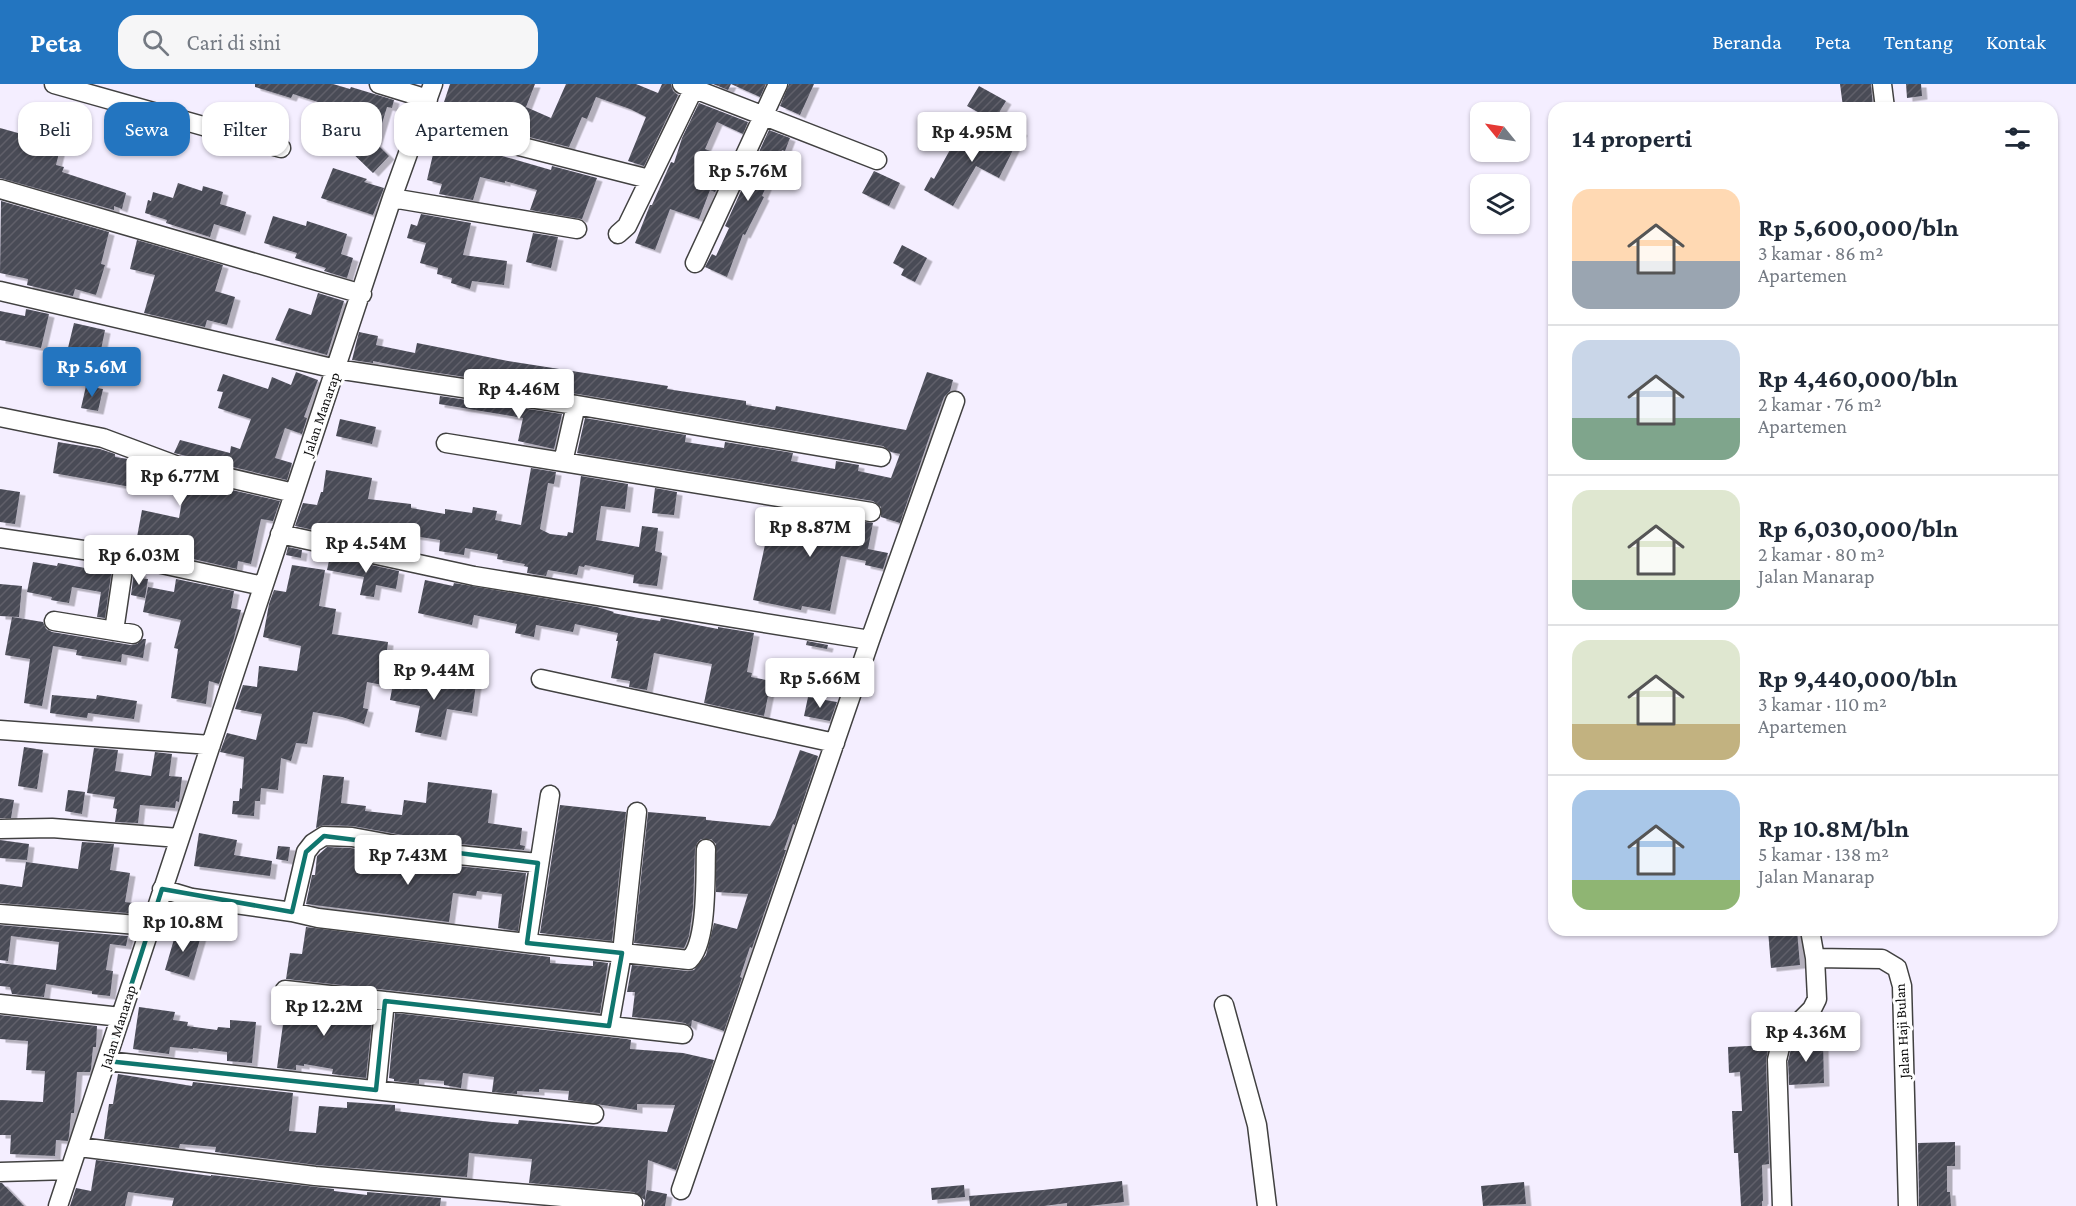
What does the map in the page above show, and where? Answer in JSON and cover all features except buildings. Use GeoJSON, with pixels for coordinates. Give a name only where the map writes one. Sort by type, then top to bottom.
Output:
{"type":"FeatureCollection","features":[{"type":"Feature","properties":{"kind":"street"},"geometry":{"type":"LineString","coordinates":[[54,84],[202,126]]}},
{"type":"Feature","properties":{"kind":"street"},"geometry":{"type":"LineString","coordinates":[[379,84],[431,91]]}},
{"type":"Feature","properties":{"kind":"street"},"geometry":{"type":"LineString","coordinates":[[695,263],[778,84]]}},
{"type":"Feature","properties":{"kind":"street"},"geometry":{"type":"LineString","coordinates":[[1882,84],[1884,102]]}},
{"type":"Feature","properties":{"kind":"street"},"geometry":{"type":"LineString","coordinates":[[618,234],[627,226],[691,85],[764,117],[877,160]]}},
{"type":"Feature","properties":{"kind":"street"},"geometry":{"type":"LineString","coordinates":[[530,149],[649,179]]}},
{"type":"Feature","properties":{"kind":"street","name":"Jalan Manarap"},"geometry":{"type":"LineString","coordinates":[[58,1206],[407,156]]}},
{"type":"Feature","properties":{"kind":"street"},"geometry":{"type":"LineString","coordinates":[[0,189],[362,294]]}},
{"type":"Feature","properties":{"kind":"street"},"geometry":{"type":"LineString","coordinates":[[392,198],[577,229]]}},
{"type":"Feature","properties":{"kind":"street"},"geometry":{"type":"LineString","coordinates":[[0,291],[336,369],[576,405],[881,457]]}},
{"type":"Feature","properties":{"kind":"street"},"geometry":{"type":"LineString","coordinates":[[681,1190],[870,640],[955,401]]}},
{"type":"Feature","properties":{"kind":"street"},"geometry":{"type":"LineString","coordinates":[[563,462],[576,405]]}},
{"type":"Feature","properties":{"kind":"street"},"geometry":{"type":"LineString","coordinates":[[0,417],[103,438],[178,466],[294,493]]}},
{"type":"Feature","properties":{"kind":"street"},"geometry":{"type":"LineString","coordinates":[[446,442],[871,512]]}},
{"type":"Feature","properties":{"kind":"street"},"geometry":{"type":"LineString","coordinates":[[280,534],[474,576],[870,640]]}},
{"type":"Feature","properties":{"kind":"street"},"geometry":{"type":"LineString","coordinates":[[0,538],[125,556],[263,586]]}},
{"type":"Feature","properties":{"kind":"street"},"geometry":{"type":"LineString","coordinates":[[114,631],[125,556]]}},
{"type":"Feature","properties":{"kind":"street"},"geometry":{"type":"LineString","coordinates":[[54,621],[133,634]]}},
{"type":"Feature","properties":{"kind":"street"},"geometry":{"type":"LineString","coordinates":[[541,679],[835,743]]}},
{"type":"Feature","properties":{"kind":"street"},"geometry":{"type":"LineString","coordinates":[[0,730],[211,745]]}},
{"type":"Feature","properties":{"kind":"street"},"geometry":{"type":"LineString","coordinates":[[527,944],[550,795]]}},
{"type":"Feature","properties":{"kind":"street"},"geometry":{"type":"LineString","coordinates":[[609,1026],[622,953],[637,812]]}},
{"type":"Feature","properties":{"kind":"street"},"geometry":{"type":"LineString","coordinates":[[0,829],[52,828],[179,838]]}},
{"type":"Feature","properties":{"kind":"street"},"geometry":{"type":"LineString","coordinates":[[292,912],[306,852],[313,843],[324,837],[352,837],[439,853],[538,863]]}},
{"type":"Feature","properties":{"kind":"street"},"geometry":{"type":"LineString","coordinates":[[162,890],[192,898],[292,912],[318,918],[527,944],[689,960],[695,954],[702,929],[706,849]]}},
{"type":"Feature","properties":{"kind":"street"},"geometry":{"type":"LineString","coordinates":[[0,914],[150,926]]}},
{"type":"Feature","properties":{"kind":"street"},"geometry":{"type":"LineString","coordinates":[[1782,1206],[1777,1060],[1782,1039],[1812,1009],[1817,999],[1815,957],[1811,936]]}},
{"type":"Feature","properties":{"kind":"street","name":"Jalan Haji Bulan"},"geometry":{"type":"LineString","coordinates":[[1815,957],[1882,959],[1897,968],[1902,986],[1908,1206]]}},
{"type":"Feature","properties":{"kind":"street"},"geometry":{"type":"LineString","coordinates":[[285,990],[683,1034]]}},
{"type":"Feature","properties":{"kind":"street"},"geometry":{"type":"LineString","coordinates":[[376,1090],[385,1001]]}},
{"type":"Feature","properties":{"kind":"street"},"geometry":{"type":"LineString","coordinates":[[0,1004],[121,1017]]}},
{"type":"Feature","properties":{"kind":"street"},"geometry":{"type":"LineString","coordinates":[[1224,1005],[1257,1125],[1267,1206]]}},
{"type":"Feature","properties":{"kind":"street"},"geometry":{"type":"LineString","coordinates":[[107,1061],[594,1114]]}},
{"type":"Feature","properties":{"kind":"street"},"geometry":{"type":"LineString","coordinates":[[79,1147],[315,1176],[633,1203]]}},
{"type":"Feature","properties":{"kind":"street"},"geometry":{"type":"LineString","coordinates":[[0,1172],[69,1170]]}},
{"type":"Feature","properties":{"kind":"highlighted area"},"geometry":{"type":"Polygon","coordinates":[[[324,836],[538,863],[527,943],[622,953],[609,1026],[385,1001],[376,1090],[107,1061],[162,889],[292,912],[306,852],[324,836]]]}}]}
